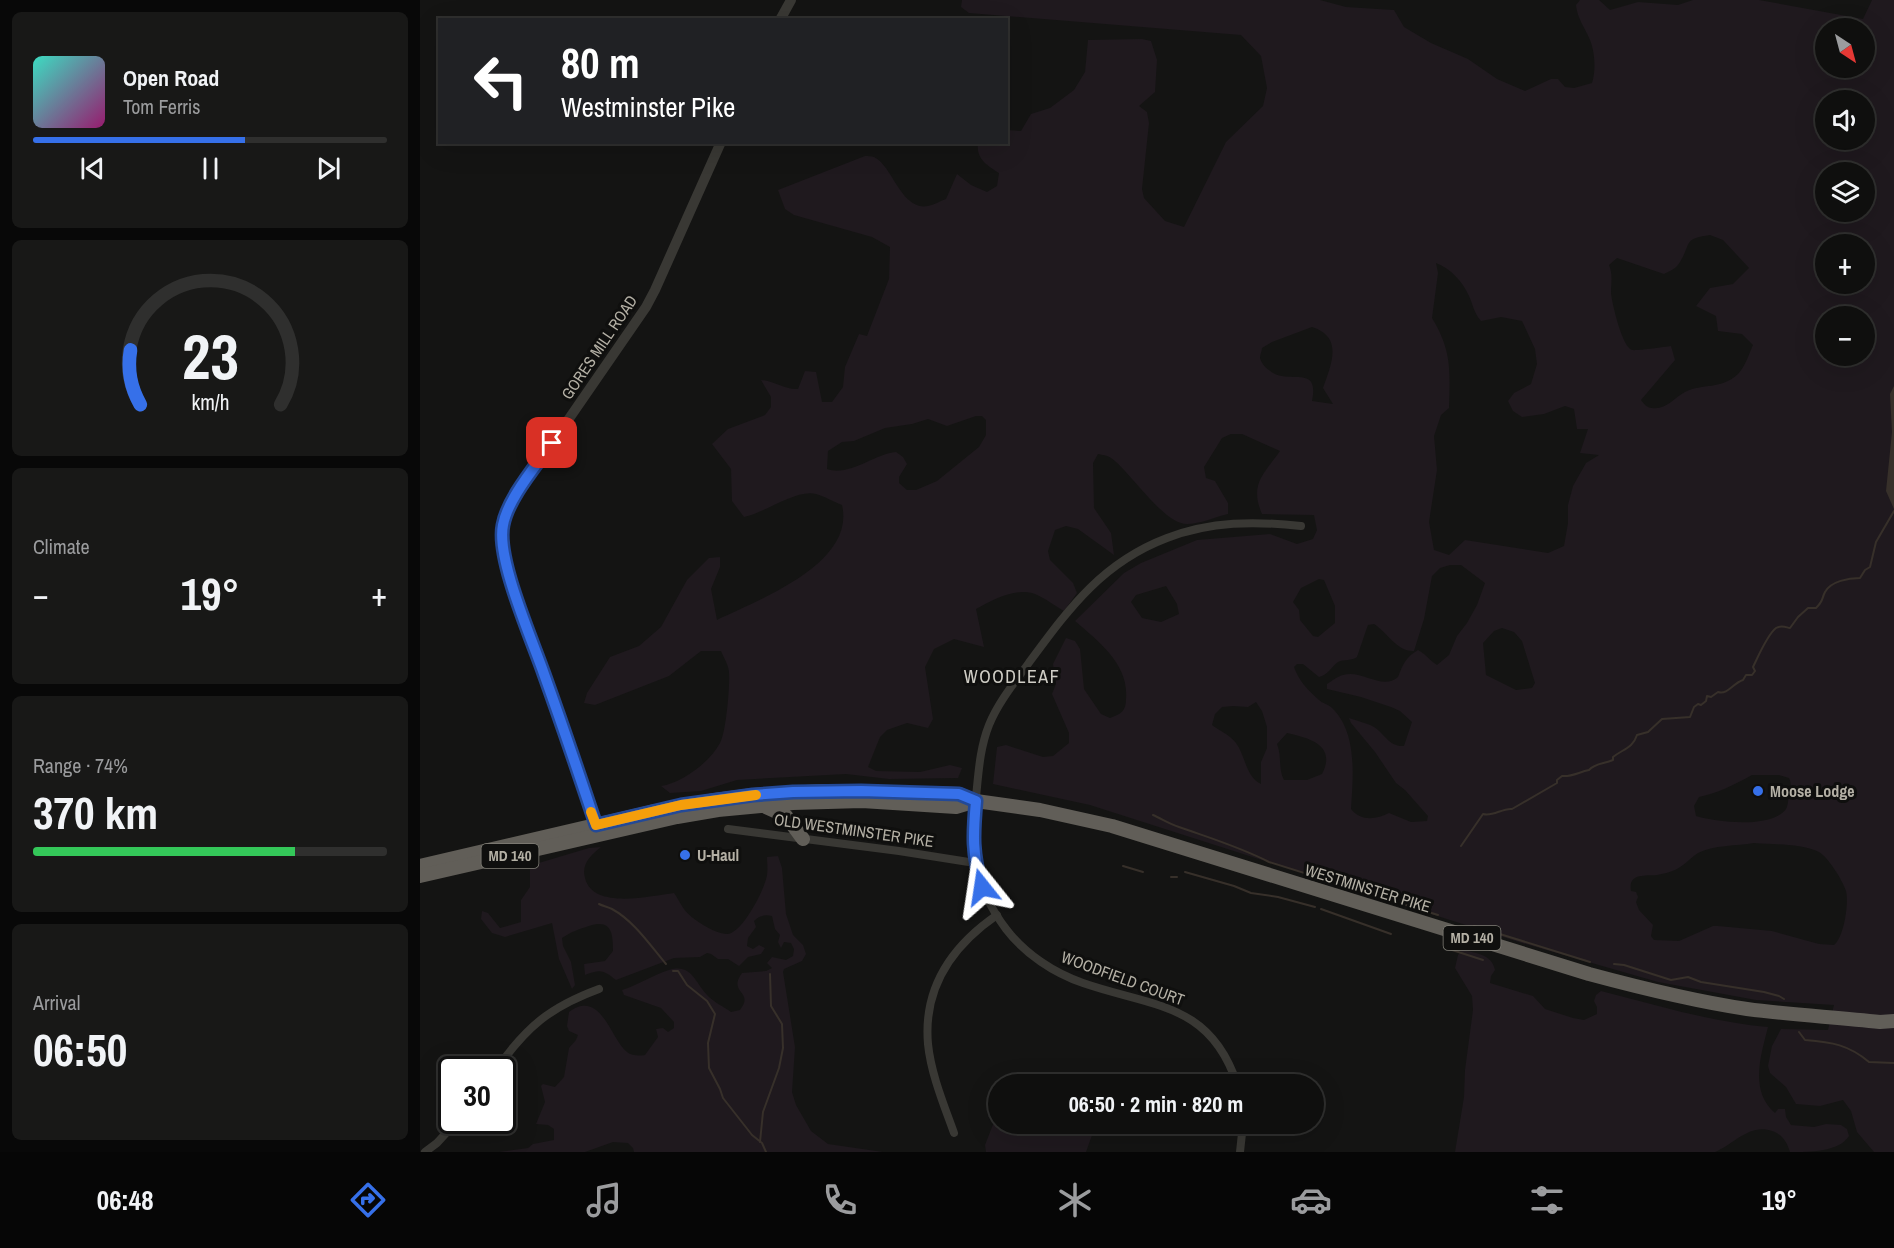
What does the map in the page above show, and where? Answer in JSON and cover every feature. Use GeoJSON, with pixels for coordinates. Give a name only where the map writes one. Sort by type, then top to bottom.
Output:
{"type":"FeatureCollection","features":[{"type":"Feature","properties":{"kind":"highway","name":"WESTMINSTER PIKE"},"geometry":{"type":"LineString","coordinates":[[420,876],[598,830],[681,805],[793,792],[861,791],[959,794],[976,801],[1051,812],[1112,826],[1589,974],[1656,992],[1766,1012],[1889,1023]]}},
{"type":"Feature","properties":{"kind":"highway","name":"WESTMINSTER PIKE"},"geometry":{"type":"LineString","coordinates":[[420,866],[598,830],[718,810],[813,802],[862,801],[956,807],[976,801]]}},
{"type":"Feature","properties":{"kind":"highway"},"geometry":{"type":"LineString","coordinates":[[764,806],[786,816],[803,839]]}},
{"type":"Feature","properties":{"kind":"street"},"geometry":{"type":"LineString","coordinates":[[781,18],[791,0]]}},
{"type":"Feature","properties":{"kind":"street","name":"GORES MILL ROAD"},"geometry":{"type":"LineString","coordinates":[[598,830],[507,568],[503,552],[503,525],[515,497],[652,295],[720,144]]}},
{"type":"Feature","properties":{"kind":"street","name":"WOODFIELD COURT"},"geometry":{"type":"LineString","coordinates":[[1233,1074],[1208,1034],[1179,1012],[1157,1003],[1082,983],[1053,970],[1018,943],[997,915],[982,887],[975,863],[972,840],[980,757],[989,723],[1011,688],[1062,618],[1101,577],[1131,555],[1186,531],[1233,523],[1301,526]]}},
{"type":"Feature","properties":{"kind":"street","name":"OLD WESTMINSTER PIKE"},"geometry":{"type":"LineString","coordinates":[[728,829],[975,863]]}},
{"type":"Feature","properties":{"kind":"street"},"geometry":{"type":"LineString","coordinates":[[954,1134],[936,1080],[928,1046],[931,1008],[937,985],[955,952],[970,935],[997,915]]}},
{"type":"Feature","properties":{"kind":"street"},"geometry":{"type":"LineString","coordinates":[[506,1056],[513,1045],[537,1022],[567,1002],[600,989]]}},
{"type":"Feature","properties":{"kind":"street"},"geometry":{"type":"LineString","coordinates":[[425,1152],[446,1134]]}},
{"type":"Feature","properties":{"kind":"street"},"geometry":{"type":"LineString","coordinates":[[1240,1152],[1242,1134]]}},
{"type":"Feature","properties":{"kind":"shaded area"},"geometry":{"type":"Polygon","coordinates":[[[962,0],[1320,0],[1346,7],[1394,10],[1404,27],[1431,43],[1468,59],[1497,79],[1525,91],[1551,79],[1558,79],[1565,87],[1574,88],[1592,83],[1594,56],[1592,45],[1577,10],[1576,5],[1580,0],[1599,0],[1610,10],[1638,2],[1678,5],[1693,0],[1759,0],[1858,18],[1815,18],[1815,78],[1875,78],[1875,18],[1863,18],[1872,0],[1894,0],[1894,1152],[1874,1152],[1857,1132],[1851,1111],[1843,1100],[1820,1106],[1796,1104],[1786,1087],[1770,1073],[1768,1066],[1772,1046],[1781,1029],[1828,1030],[1834,1005],[1756,1000],[1658,982],[1522,943],[1090,805],[993,784],[997,747],[1006,745],[1043,757],[1053,756],[1069,743],[1069,733],[1052,694],[1056,684],[1053,664],[1066,638],[1075,641],[1080,649],[1084,689],[1101,714],[1110,718],[1124,709],[1126,686],[1118,664],[1075,621],[1124,573],[1141,563],[1197,540],[1270,534],[1297,544],[1313,539],[1317,530],[1314,515],[1262,514],[1257,495],[1260,480],[1280,451],[1242,434],[1231,434],[1222,438],[1204,467],[1206,478],[1215,481],[1228,503],[1228,514],[1192,524],[1178,522],[1168,516],[1119,465],[1109,457],[1098,454],[1093,463],[1094,508],[1111,533],[1114,555],[1078,529],[1066,526],[1055,530],[1048,551],[1050,560],[1073,583],[1077,593],[1064,611],[1035,594],[1012,593],[976,609],[984,647],[954,639],[934,649],[925,667],[933,719],[928,728],[907,723],[887,730],[880,737],[868,767],[876,771],[920,772],[950,765],[962,768],[958,778],[889,779],[846,774],[737,780],[701,791],[670,793],[661,786],[678,781],[695,770],[710,757],[722,738],[729,679],[728,668],[721,651],[701,651],[669,676],[595,705],[584,703],[587,693],[610,657],[639,646],[661,627],[687,580],[709,558],[720,557],[720,567],[711,589],[717,620],[756,602],[800,577],[819,562],[834,545],[842,526],[842,505],[822,496],[808,493],[744,517],[732,501],[731,469],[712,444],[728,429],[765,415],[771,407],[771,397],[761,380],[798,389],[805,371],[816,372],[822,402],[832,402],[843,387],[845,367],[859,334],[867,336],[889,279],[890,247],[872,237],[794,215],[785,209],[778,190],[866,156],[874,157],[881,162],[904,195],[919,206],[928,206],[946,199],[957,174],[971,185],[987,192],[997,186],[999,173],[981,157],[978,144],[1008,144],[1008,130],[1021,131],[1031,114],[1050,108],[1074,90],[1085,72],[1088,40],[1142,39],[1151,41],[1157,60],[1155,92],[1139,106],[1147,112],[1149,123],[1142,189],[1144,198],[1165,221],[1184,227],[1226,142],[1263,106],[1267,88],[1261,56],[1241,35],[969,13],[961,7],[962,0]],[[1710,235],[1689,242],[1679,264],[1664,274],[1617,258],[1609,265],[1613,306],[1628,347],[1635,350],[1671,346],[1675,360],[1641,400],[1650,408],[1662,407],[1692,389],[1732,379],[1743,368],[1753,345],[1742,334],[1718,331],[1716,316],[1696,306],[1710,288],[1733,284],[1749,268],[1723,240],[1710,235]],[[1436,263],[1438,273],[1432,318],[1439,330],[1448,361],[1449,408],[1441,415],[1434,436],[1437,470],[1429,522],[1434,550],[1449,555],[1465,540],[1548,553],[1564,546],[1568,505],[1573,486],[1586,463],[1599,455],[1580,453],[1588,429],[1577,429],[1574,409],[1565,406],[1544,414],[1522,417],[1513,411],[1508,401],[1514,393],[1531,384],[1537,364],[1535,349],[1522,321],[1501,317],[1481,321],[1466,291],[1451,272],[1436,263]],[[1312,327],[1262,348],[1260,358],[1263,364],[1279,375],[1306,378],[1313,385],[1312,401],[1333,404],[1323,388],[1332,353],[1332,345],[1328,338],[1312,327]],[[982,416],[947,426],[928,419],[885,428],[854,441],[842,442],[828,451],[827,469],[835,471],[853,468],[896,452],[907,464],[899,477],[899,483],[907,490],[916,490],[937,481],[979,447],[986,435],[986,420],[982,416]],[[1461,565],[1440,568],[1432,576],[1424,619],[1414,651],[1397,645],[1374,624],[1368,625],[1357,657],[1338,662],[1322,676],[1319,677],[1303,664],[1297,664],[1294,667],[1304,685],[1320,701],[1331,707],[1340,717],[1346,729],[1353,769],[1351,809],[1364,818],[1379,817],[1389,813],[1411,822],[1427,821],[1428,816],[1396,783],[1349,718],[1374,727],[1399,746],[1404,746],[1412,722],[1400,711],[1361,697],[1327,689],[1327,684],[1339,676],[1350,674],[1385,682],[1392,681],[1398,677],[1408,658],[1418,650],[1437,665],[1449,655],[1457,636],[1477,605],[1485,583],[1461,565]],[[1319,579],[1301,588],[1293,602],[1299,610],[1300,620],[1313,636],[1318,637],[1335,623],[1335,606],[1324,580],[1319,579]],[[1166,586],[1136,595],[1131,602],[1142,618],[1161,622],[1179,614],[1177,604],[1166,586]],[[1502,628],[1494,631],[1483,643],[1486,675],[1516,690],[1532,688],[1535,683],[1522,641],[1514,632],[1502,628]],[[1256,702],[1248,707],[1222,707],[1215,714],[1212,725],[1236,743],[1252,776],[1261,784],[1261,762],[1267,748],[1267,727],[1262,711],[1256,702]],[[1287,733],[1277,744],[1284,780],[1307,780],[1322,774],[1326,756],[1318,744],[1304,737],[1287,733]],[[1752,775],[1726,788],[1699,797],[1694,806],[1696,816],[1729,822],[1756,822],[1779,815],[1788,805],[1791,784],[1789,778],[1779,775],[1752,775]],[[1754,843],[1711,848],[1698,853],[1673,871],[1634,878],[1631,891],[1636,892],[1639,910],[1653,925],[1651,936],[1654,940],[1679,941],[1718,926],[1772,931],[1819,944],[1834,945],[1841,935],[1846,911],[1846,891],[1839,876],[1819,852],[1787,845],[1754,843]]]}},
{"type":"Feature","properties":{"kind":"shaded area"},"geometry":{"type":"Polygon","coordinates":[[[1894,386],[1894,509],[1886,491],[1892,432],[1890,394],[1894,386]]]}},
{"type":"Feature","properties":{"kind":"shaded area"},"geometry":{"type":"Polygon","coordinates":[[[601,847],[588,860],[584,868],[585,878],[590,888],[610,898],[624,899],[674,893],[692,917],[710,929],[727,934],[739,927],[757,900],[767,875],[767,857],[778,856],[782,868],[786,914],[793,935],[803,945],[806,954],[802,961],[784,969],[783,972],[795,1047],[792,1092],[796,1105],[811,1131],[828,1144],[883,1152],[634,1152],[628,1143],[613,1142],[585,1152],[499,1152],[528,1148],[533,1144],[554,1140],[554,1129],[548,1125],[536,1124],[545,1102],[541,1086],[543,1084],[555,1087],[564,1077],[569,1048],[578,1035],[569,1031],[567,1026],[569,1012],[580,1006],[589,1006],[604,1018],[627,1052],[645,1055],[658,1037],[656,1029],[663,1028],[668,1032],[674,1028],[674,1022],[661,1008],[624,995],[622,990],[669,970],[683,969],[692,975],[710,998],[731,1012],[740,1010],[744,1004],[745,999],[737,985],[742,973],[766,971],[772,968],[767,963],[772,957],[786,960],[793,956],[794,949],[791,943],[784,942],[781,948],[778,942],[780,935],[775,929],[772,916],[764,915],[754,921],[756,927],[748,938],[747,946],[753,949],[759,945],[765,948],[761,954],[748,957],[739,966],[728,959],[718,959],[707,953],[700,957],[674,958],[616,980],[602,972],[585,975],[584,964],[605,961],[613,951],[609,929],[602,924],[596,924],[562,938],[563,946],[571,962],[575,985],[572,989],[559,959],[552,923],[505,937],[492,933],[481,919],[482,911],[488,913],[500,928],[521,922],[521,900],[530,887],[532,865],[589,848],[601,847]]]}},
{"type":"Feature","properties":{"kind":"shaded area"},"geometry":{"type":"Polygon","coordinates":[[[1462,950],[1483,955],[1491,961],[1495,970],[1490,983],[1533,996],[1545,1009],[1573,1018],[1584,1020],[1597,1014],[1594,1001],[1596,995],[1601,991],[1705,1017],[1768,1027],[1759,1072],[1762,1094],[1767,1104],[1775,1113],[1778,1109],[1785,1109],[1786,1117],[1791,1125],[1814,1127],[1826,1124],[1841,1125],[1847,1129],[1849,1136],[1831,1148],[1806,1152],[1790,1152],[1781,1136],[1764,1129],[1749,1132],[1715,1152],[1455,1152],[1464,1097],[1473,1010],[1472,996],[1455,968],[1458,955],[1462,950]]]}},
{"type":"Feature","properties":{"kind":"shaded area"},"geometry":{"type":"Polygon","coordinates":[[[989,1134],[1092,1134],[1086,1152],[986,1152],[985,1145],[989,1134]]]}},
{"type":"Feature","properties":{"kind":"waterway"},"geometry":{"type":"LineString","coordinates":[[1461,846],[1483,814],[1512,809],[1557,783],[1562,776],[1589,770],[1613,760],[1613,757],[1633,743],[1637,735],[1648,732],[1662,719],[1690,717],[1694,707],[1706,701],[1707,696],[1711,697],[1718,692],[1725,692],[1743,680],[1746,675],[1752,675],[1755,671],[1753,667],[1763,646],[1776,628],[1781,626],[1790,628],[1808,608],[1816,608],[1831,585],[1860,578],[1870,567],[1876,542],[1894,511]]}},
{"type":"Feature","properties":{"kind":"waterway"},"geometry":{"type":"LineString","coordinates":[[1153,815],[1269,862],[1438,915]]}},
{"type":"Feature","properties":{"kind":"waterway"},"geometry":{"type":"LineString","coordinates":[[1123,866],[1143,872]]}},
{"type":"Feature","properties":{"kind":"waterway"},"geometry":{"type":"LineString","coordinates":[[1185,872],[1251,893],[1278,897],[1315,907]]}},
{"type":"Feature","properties":{"kind":"waterway"},"geometry":{"type":"LineString","coordinates":[[1171,877],[1177,877]]}},
{"type":"Feature","properties":{"kind":"waterway"},"geometry":{"type":"LineString","coordinates":[[599,904],[612,909],[627,920],[666,964]]}},
{"type":"Feature","properties":{"kind":"waterway"},"geometry":{"type":"LineString","coordinates":[[1321,909],[1391,934]]}},
{"type":"Feature","properties":{"kind":"waterway"},"geometry":{"type":"LineString","coordinates":[[1474,926],[1590,962]]}},
{"type":"Feature","properties":{"kind":"waterway"},"geometry":{"type":"LineString","coordinates":[[1446,948],[1483,960]]}},
{"type":"Feature","properties":{"kind":"waterway"},"geometry":{"type":"LineString","coordinates":[[1614,964],[1671,980],[1688,977],[1701,982],[1764,992],[1784,999]]}},
{"type":"Feature","properties":{"kind":"waterway"},"geometry":{"type":"LineString","coordinates":[[673,971],[678,971],[687,985],[707,1001],[715,1014],[708,1043],[709,1068],[723,1098],[752,1135],[762,1143],[766,1152]]}},
{"type":"Feature","properties":{"kind":"waterway"},"geometry":{"type":"LineString","coordinates":[[760,1142],[763,1112],[779,1068],[783,1048],[782,1024],[771,1006],[770,974]]}},
{"type":"Feature","properties":{"kind":"waterway"},"geometry":{"type":"LineString","coordinates":[[1799,1032],[1805,1040],[1840,1045],[1869,1062],[1894,1063]]}},
{"type":"Feature","properties":{"kind":"slow traffic"},"geometry":{"type":"LineString","coordinates":[[591,812],[596,825],[681,805],[756,795]]}},
{"type":"Feature","properties":{"kind":"place","name":"Moose Lodge"},"geometry":{"type":"Point","coordinates":[1758,791]}},
{"type":"Feature","properties":{"kind":"place","name":"U-Haul"},"geometry":{"type":"Point","coordinates":[685,855]}},
{"type":"Feature","properties":{"kind":"district","name":"WOODLEAF"},"geometry":{"type":"Point","coordinates":[1012,677]}},
{"type":"Feature","properties":{"kind":"route"},"geometry":{"type":"LineString","coordinates":[[552,443],[507,511],[503,525],[503,552],[517,599],[596,825],[681,805],[753,795],[861,791],[959,794],[976,801],[972,840],[975,863],[982,887]]}}]}
